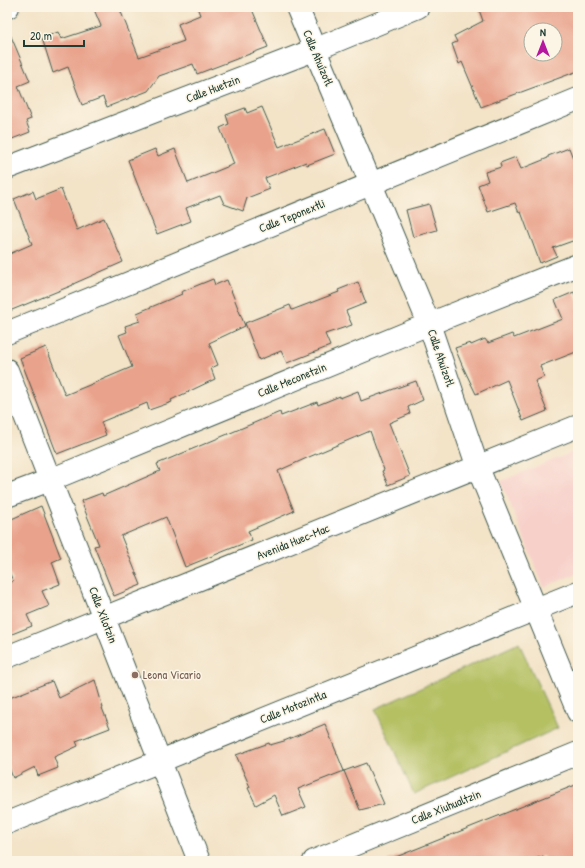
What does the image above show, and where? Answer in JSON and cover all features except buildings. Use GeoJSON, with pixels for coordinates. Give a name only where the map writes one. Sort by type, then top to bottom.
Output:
{"type":"FeatureCollection","features":[{"type":"Feature","properties":{"kind":"street","name":"Calle Ahuízotl"},"geometry":{"type":"LineString","coordinates":[[296,7],[429,324],[478,468],[578,712]]}},
{"type":"Feature","properties":{"kind":"street","name":"Calle Huetzin"},"geometry":{"type":"LineString","coordinates":[[7,168],[314,50],[418,7]]}},
{"type":"Feature","properties":{"kind":"street","name":"Calle Teponextli"},"geometry":{"type":"LineString","coordinates":[[7,333],[578,100]]}},
{"type":"Feature","properties":{"kind":"street","name":"Calle Meconetzin"},"geometry":{"type":"LineString","coordinates":[[7,496],[50,480],[429,324],[578,265]]}},
{"type":"Feature","properties":{"kind":"street","name":"Calle Xilotzin"},"geometry":{"type":"LineString","coordinates":[[7,370],[199,861]]}},
{"type":"Feature","properties":{"kind":"street","name":"Avenida Huec-Mac"},"geometry":{"type":"LineString","coordinates":[[7,657],[478,468],[578,426]]}},
{"type":"Feature","properties":{"kind":"street","name":"Calle Motozintla"},"geometry":{"type":"LineString","coordinates":[[7,823],[578,592]]}},
{"type":"Feature","properties":{"kind":"street","name":"Calle Xiuhualtzin"},"geometry":{"type":"LineString","coordinates":[[314,861],[578,753]]}},
{"type":"Feature","properties":{"kind":"shaded area"},"geometry":{"type":"Polygon","coordinates":[[[578,450],[578,573],[544,587],[501,481],[578,450]]]}},
{"type":"Feature","properties":{"kind":"green space"},"geometry":{"type":"Polygon","coordinates":[[[519,643],[558,728],[414,794],[375,709],[519,643]]]}},
{"type":"Feature","properties":{"kind":"place","name":"Leona Vicario"},"geometry":{"type":"Point","coordinates":[135,675]}}]}
